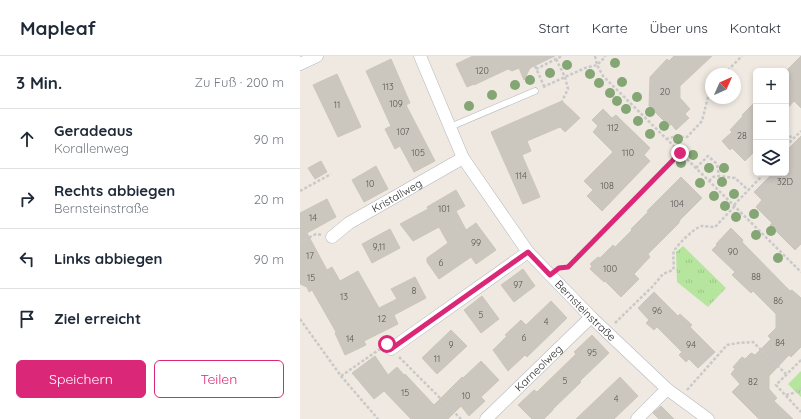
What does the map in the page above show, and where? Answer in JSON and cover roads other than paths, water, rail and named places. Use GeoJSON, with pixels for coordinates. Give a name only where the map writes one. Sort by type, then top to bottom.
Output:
{"type":"FeatureCollection","features":[{"type":"Feature","properties":{"kind":"street"},"geometry":{"type":"LineString","coordinates":[[300,64],[317,56]]}},
{"type":"Feature","properties":{"kind":"street","name":"Bernsteinstraße"},"geometry":{"type":"LineString","coordinates":[[420,56],[463,158],[528,252],[606,332],[667,388],[708,419]]}},
{"type":"Feature","properties":{"kind":"street","name":"Kristallweg"},"geometry":{"type":"LineString","coordinates":[[332,237],[349,223],[463,158]]}},
{"type":"Feature","properties":{"kind":"street"},"geometry":{"type":"LineString","coordinates":[[391,349],[528,252]]}},
{"type":"Feature","properties":{"kind":"street","name":"Karneolweg"},"geometry":{"type":"LineString","coordinates":[[486,419],[591,317]]}},
{"type":"Feature","properties":{"kind":"street"},"geometry":{"type":"LineString","coordinates":[[637,419],[667,388]]}},
{"type":"Feature","properties":{"kind":"lane"},"geometry":{"type":"LineString","coordinates":[[450,127],[535,91]]}}]}
